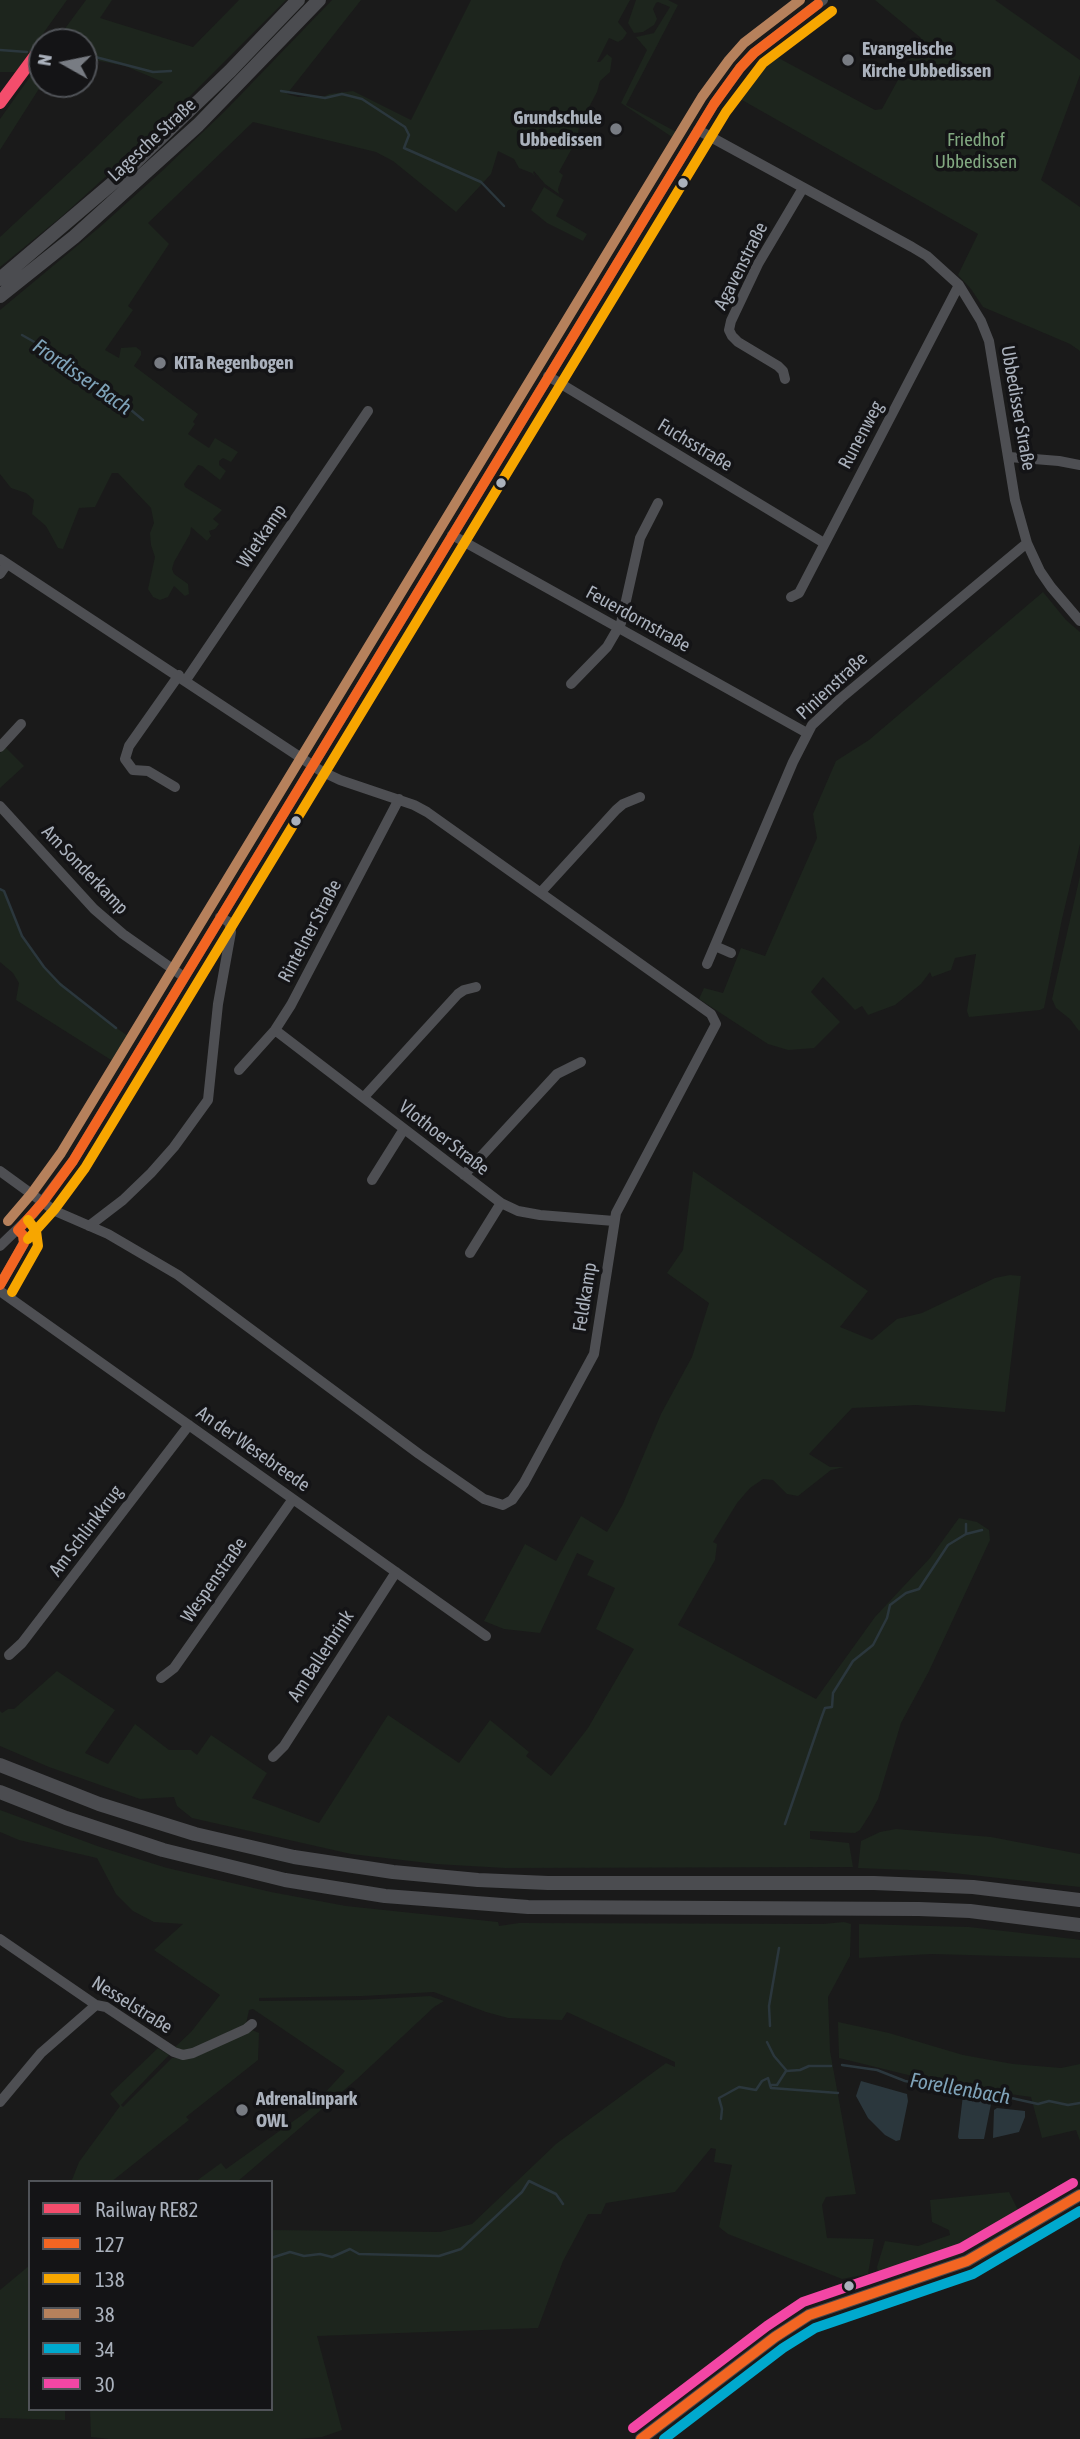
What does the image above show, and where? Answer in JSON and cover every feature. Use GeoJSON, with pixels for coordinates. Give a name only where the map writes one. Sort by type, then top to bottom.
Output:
{"type":"FeatureCollection","features":[{"type":"Feature","properties":{"kind":"highway","name":"Lagesche Straße"},"geometry":{"type":"LineString","coordinates":[[0,279],[130,168],[299,0]]}},
{"type":"Feature","properties":{"kind":"highway","name":"Lagesche Straße"},"geometry":{"type":"LineString","coordinates":[[0,296],[74,237],[198,125],[319,0]]}},
{"type":"Feature","properties":{"kind":"highway"},"geometry":{"type":"LineString","coordinates":[[0,1765],[75,1796],[183,1831],[294,1857],[393,1872],[548,1883],[973,1887],[1080,1900]]}},
{"type":"Feature","properties":{"kind":"highway"},"geometry":{"type":"LineString","coordinates":[[0,1792],[66,1818],[163,1850],[285,1880],[385,1896],[528,1907],[919,1909],[995,1914],[1080,1925]]}},
{"type":"Feature","properties":{"kind":"main road"},"geometry":{"type":"LineString","coordinates":[[641,2439],[775,2337],[809,2315],[967,2261],[1080,2195]]}},
{"type":"Feature","properties":{"kind":"street"},"geometry":{"type":"LineString","coordinates":[[0,1246],[43,1202],[74,1161],[725,87],[747,60],[819,1]]}},
{"type":"Feature","properties":{"kind":"street","name":"Ubbedisser Straße"},"geometry":{"type":"LineString","coordinates":[[698,130],[914,245],[958,285],[981,321],[989,341],[1018,511],[1027,543],[1040,571],[1080,621]]}},
{"type":"Feature","properties":{"kind":"street","name":"Agavenstraße"},"geometry":{"type":"LineString","coordinates":[[785,379],[778,366],[738,342],[729,330],[758,264],[803,188]]}},
{"type":"Feature","properties":{"kind":"street","name":"Runenweg"},"geometry":{"type":"LineString","coordinates":[[791,597],[799,593],[958,285]]}},
{"type":"Feature","properties":{"kind":"street","name":"Fuchsstraße"},"geometry":{"type":"LineString","coordinates":[[548,376],[824,543]]}},
{"type":"Feature","properties":{"kind":"street","name":"Wietkamp"},"geometry":{"type":"LineString","coordinates":[[176,787],[148,771],[133,770],[125,759],[129,746],[183,678],[368,411]]}},
{"type":"Feature","properties":{"kind":"street"},"geometry":{"type":"LineString","coordinates":[[1009,457],[1080,465]]}},
{"type":"Feature","properties":{"kind":"street"},"geometry":{"type":"LineString","coordinates":[[571,684],[607,647],[618,629],[624,615],[640,538],[658,503]]}},
{"type":"Feature","properties":{"kind":"street","name":"Feuerdornstraße"},"geometry":{"type":"LineString","coordinates":[[452,535],[807,733]]}},
{"type":"Feature","properties":{"kind":"street","name":"Pinienstraße"},"geometry":{"type":"LineString","coordinates":[[707,964],[807,733],[839,699],[1027,543]]}},
{"type":"Feature","properties":{"kind":"street"},"geometry":{"type":"LineString","coordinates":[[0,574],[4,561]]}},
{"type":"Feature","properties":{"kind":"street","name":"Feldkamp"},"geometry":{"type":"LineString","coordinates":[[0,1171],[60,1214],[108,1234],[178,1275],[419,1454],[484,1499],[503,1505],[512,1500],[524,1483],[594,1354],[614,1221],[715,1029],[716,1021],[710,1014],[428,812],[399,799],[340,780],[313,766],[4,561]]}},
{"type":"Feature","properties":{"kind":"street"},"geometry":{"type":"LineString","coordinates":[[0,747],[21,724]]}},
{"type":"Feature","properties":{"kind":"street"},"geometry":{"type":"LineString","coordinates":[[541,892],[616,810],[640,797]]}},
{"type":"Feature","properties":{"kind":"street","name":"Rintelner Straße"},"geometry":{"type":"LineString","coordinates":[[239,1070],[275,1030],[291,1005],[399,799]]}},
{"type":"Feature","properties":{"kind":"street","name":"Am Sonderkamp"},"geometry":{"type":"LineString","coordinates":[[0,806],[94,909],[123,934],[184,976]]}},
{"type":"Feature","properties":{"kind":"street"},"geometry":{"type":"LineString","coordinates":[[89,1226],[123,1200],[151,1173],[174,1147],[208,1100],[218,1004],[231,932],[229,922],[220,917]]}},
{"type":"Feature","properties":{"kind":"street"},"geometry":{"type":"LineString","coordinates":[[715,946],[731,953]]}},
{"type":"Feature","properties":{"kind":"street"},"geometry":{"type":"LineString","coordinates":[[363,1097],[458,994],[476,986]]}},
{"type":"Feature","properties":{"kind":"street","name":"Vlothoer Straße"},"geometry":{"type":"LineString","coordinates":[[275,1030],[501,1203],[527,1213],[614,1221]]}},
{"type":"Feature","properties":{"kind":"street"},"geometry":{"type":"LineString","coordinates":[[464,1175],[557,1074],[581,1062]]}},
{"type":"Feature","properties":{"kind":"street"},"geometry":{"type":"LineString","coordinates":[[372,1180],[404,1129]]}},
{"type":"Feature","properties":{"kind":"street"},"geometry":{"type":"LineString","coordinates":[[470,1253],[501,1203]]}},
{"type":"Feature","properties":{"kind":"street"},"geometry":{"type":"LineString","coordinates":[[0,1285],[24,1243],[23,1235],[18,1230]]}},
{"type":"Feature","properties":{"kind":"street","name":"An der Wesebreede"},"geometry":{"type":"LineString","coordinates":[[0,1291],[486,1636]]}},
{"type":"Feature","properties":{"kind":"street","name":"Am Schlinkkrug"},"geometry":{"type":"LineString","coordinates":[[9,1655],[22,1643],[189,1425]]}},
{"type":"Feature","properties":{"kind":"street","name":"Wespenstraße"},"geometry":{"type":"LineString","coordinates":[[161,1678],[174,1668],[293,1499]]}},
{"type":"Feature","properties":{"kind":"street","name":"Am Ballerbrink"},"geometry":{"type":"LineString","coordinates":[[273,1757],[284,1746],[396,1572]]}},
{"type":"Feature","properties":{"kind":"street","name":"Nesselstraße"},"geometry":{"type":"LineString","coordinates":[[0,1939],[96,2005],[106,2007],[174,2052],[183,2055],[246,2029],[252,2024]]}},
{"type":"Feature","properties":{"kind":"street"},"geometry":{"type":"LineString","coordinates":[[0,2102],[40,2053],[96,2005]]}},
{"type":"Feature","properties":{"kind":"green space"},"geometry":{"type":"Polygon","coordinates":[[[0,0],[67,0],[47,28],[28,28],[28,55],[16,72],[0,72],[0,0]]]}},
{"type":"Feature","properties":{"kind":"green space"},"geometry":{"type":"Polygon","coordinates":[[[86,0],[112,0],[100,18],[193,47],[239,0],[286,0],[142,144],[61,217],[0,267],[0,237],[163,82],[125,66],[98,61],[98,28],[65,28],[86,0]]]}},
{"type":"Feature","properties":{"kind":"green space"},"geometry":{"type":"Polygon","coordinates":[[[332,0],[361,0],[287,94],[298,97],[325,96],[353,91],[411,120],[471,0],[630,0],[618,22],[627,33],[618,42],[609,38],[597,62],[607,54],[612,58],[610,72],[600,81],[579,126],[577,139],[559,172],[563,175],[559,194],[545,184],[534,171],[536,177],[519,168],[514,159],[498,151],[491,174],[456,212],[393,161],[376,152],[253,122],[148,223],[169,244],[128,306],[133,310],[105,350],[119,358],[121,348],[136,347],[141,351],[141,355],[134,366],[198,414],[188,434],[209,448],[215,438],[238,452],[231,462],[223,458],[219,461],[219,465],[226,471],[220,480],[198,465],[184,484],[222,510],[213,519],[219,524],[209,531],[211,536],[207,541],[191,527],[190,534],[174,562],[174,574],[188,584],[189,594],[185,596],[174,586],[168,597],[160,600],[153,597],[148,589],[155,557],[150,533],[154,523],[151,508],[118,473],[112,473],[95,507],[79,508],[63,549],[58,548],[46,526],[32,514],[34,500],[26,493],[11,488],[0,474],[0,310],[161,172],[225,111],[332,0]]]}},
{"type":"Feature","properties":{"kind":"green space"},"geometry":{"type":"Polygon","coordinates":[[[636,0],[668,0],[678,5],[626,105],[682,135],[678,141],[621,103],[647,50],[636,37],[654,33],[670,7],[656,3],[653,9],[657,19],[654,25],[643,32],[634,33],[628,23],[636,0]]]}},
{"type":"Feature","properties":{"kind":"green space","name":"Friedhof Ubbedissen"},"geometry":{"type":"Polygon","coordinates":[[[875,0],[995,0],[1080,60],[1080,75],[1041,180],[1080,207],[1080,351],[1070,344],[983,307],[958,275],[978,234],[735,96],[773,55],[875,110],[882,109],[921,38],[875,0]]]}},
{"type":"Feature","properties":{"kind":"green space"},"geometry":{"type":"Polygon","coordinates":[[[28,80],[28,98],[33,98],[0,150],[0,119],[28,80]]]}},
{"type":"Feature","properties":{"kind":"green space"},"geometry":{"type":"Polygon","coordinates":[[[544,187],[564,200],[556,216],[587,234],[583,241],[547,223],[531,210],[544,187]]]}},
{"type":"Feature","properties":{"kind":"green space"},"geometry":{"type":"Polygon","coordinates":[[[1043,592],[1066,620],[1080,632],[1080,844],[1044,1008],[969,1017],[967,1011],[976,954],[955,958],[951,970],[932,977],[930,972],[921,984],[895,1005],[868,1015],[862,1006],[855,1010],[823,977],[811,992],[840,1022],[814,1048],[788,1050],[768,1044],[699,999],[704,988],[723,993],[741,948],[765,956],[817,838],[813,814],[836,761],[869,740],[1043,592]]]}},
{"type":"Feature","properties":{"kind":"green space"},"geometry":{"type":"Polygon","coordinates":[[[5,747],[24,766],[0,788],[0,753],[5,747]]]}},
{"type":"Feature","properties":{"kind":"green space"},"geometry":{"type":"Polygon","coordinates":[[[1080,876],[1079,1031],[1070,1019],[1056,1008],[1052,999],[1080,876]]]}},
{"type":"Feature","properties":{"kind":"green space"},"geometry":{"type":"Polygon","coordinates":[[[0,889],[4,892],[22,937],[44,967],[87,1007],[135,1041],[119,1065],[16,1000],[19,983],[13,973],[0,962],[0,889]]]}},
{"type":"Feature","properties":{"kind":"green space"},"geometry":{"type":"Polygon","coordinates":[[[693,1171],[868,1291],[840,1327],[872,1340],[897,1319],[922,1313],[995,1278],[1021,1276],[1005,1412],[916,1405],[852,1408],[809,1454],[830,1467],[844,1467],[831,1470],[798,1496],[787,1494],[773,1480],[763,1479],[750,1488],[737,1503],[713,1542],[717,1544],[715,1560],[678,1625],[816,1699],[875,1617],[930,1558],[959,1518],[977,1522],[989,1530],[990,1540],[929,1671],[901,1723],[878,1799],[870,1814],[855,1833],[810,1831],[810,1839],[849,1843],[853,1867],[505,1868],[436,1864],[351,1854],[192,1818],[177,1806],[174,1797],[140,1799],[49,1767],[0,1746],[0,1711],[2,1713],[14,1709],[57,1671],[115,1710],[85,1753],[108,1764],[135,1724],[169,1750],[191,1750],[197,1755],[211,1735],[267,1773],[252,1798],[319,1823],[388,1715],[459,1763],[490,1720],[529,1752],[526,1756],[551,1776],[588,1728],[634,1649],[596,1629],[615,1588],[587,1575],[594,1561],[577,1553],[540,1633],[504,1629],[484,1621],[525,1544],[556,1561],[581,1516],[607,1532],[623,1504],[661,1414],[692,1357],[709,1303],[667,1273],[683,1250],[693,1171]]]}},
{"type":"Feature","properties":{"kind":"green space"},"geometry":{"type":"Polygon","coordinates":[[[0,1810],[100,1847],[167,1868],[346,1906],[498,1922],[499,1926],[519,1923],[851,1924],[850,1956],[828,1997],[830,2051],[856,2194],[826,2197],[822,2205],[827,2238],[874,2239],[868,2274],[842,2279],[728,2234],[719,2227],[732,2165],[714,2162],[716,2149],[711,2148],[675,2192],[606,2203],[601,2214],[588,2214],[563,2261],[538,2328],[317,2336],[342,2430],[322,2437],[296,2439],[91,2437],[90,2411],[273,2411],[273,2230],[440,2232],[472,2224],[556,2144],[666,2063],[675,2067],[675,2062],[567,2012],[562,2020],[508,2018],[434,1992],[259,1998],[259,2001],[361,2000],[430,1996],[444,2001],[239,2180],[198,2180],[221,2163],[226,2169],[309,2110],[345,2071],[253,2009],[249,2010],[246,2024],[192,2049],[183,2051],[175,2047],[191,2032],[220,1995],[154,1950],[183,1924],[154,1922],[133,1911],[116,1894],[97,1858],[19,1840],[0,1832],[0,1810]]]}},
{"type":"Feature","properties":{"kind":"green space"},"geometry":{"type":"Polygon","coordinates":[[[896,1829],[991,1837],[1080,1854],[1080,1887],[935,1871],[858,1868],[861,1841],[880,1832],[896,1829]]]}},
{"type":"Feature","properties":{"kind":"green space"},"geometry":{"type":"Polygon","coordinates":[[[859,1924],[969,1927],[1074,1939],[1080,1940],[1080,1958],[931,1954],[859,1958],[859,1924]]]}},
{"type":"Feature","properties":{"kind":"green space"},"geometry":{"type":"Polygon","coordinates":[[[838,2022],[889,2033],[963,2055],[1013,2064],[1061,2068],[1080,2064],[1080,2141],[1076,2130],[1042,2138],[1031,2097],[953,2086],[839,2058],[838,2022]]]}},
{"type":"Feature","properties":{"kind":"green space"},"geometry":{"type":"Polygon","coordinates":[[[252,2030],[259,2033],[258,2060],[186,2117],[189,2120],[114,2180],[72,2180],[79,2162],[120,2106],[110,2094],[158,2048],[169,2055],[121,2105],[123,2107],[172,2058],[193,2058],[252,2030]]]}},
{"type":"Feature","properties":{"kind":"green space"},"geometry":{"type":"Polygon","coordinates":[[[1009,2192],[1023,2220],[955,2257],[883,2279],[879,2277],[877,2267],[885,2241],[918,2246],[950,2235],[949,2230],[932,2222],[930,2200],[1009,2192]]]}},
{"type":"Feature","properties":{"kind":"green space"},"geometry":{"type":"Polygon","coordinates":[[[28,2267],[28,2411],[65,2411],[65,2420],[0,2418],[0,2290],[28,2267]]]}},
{"type":"Feature","properties":{"kind":"shaded area"},"geometry":{"type":"Polygon","coordinates":[[[861,2081],[907,2094],[900,2140],[896,2141],[885,2135],[868,2118],[856,2096],[861,2081]]]}},
{"type":"Feature","properties":{"kind":"shaded area"},"geometry":{"type":"Polygon","coordinates":[[[963,2095],[989,2100],[991,2104],[984,2139],[958,2137],[963,2095]]]}},
{"type":"Feature","properties":{"kind":"shaded area"},"geometry":{"type":"Polygon","coordinates":[[[994,2110],[1025,2111],[1019,2132],[993,2138],[994,2110]]]}},
{"type":"Feature","properties":{"kind":"waterway","name":"Frordisser Bach"},"geometry":{"type":"LineString","coordinates":[[0,50],[27,52]]}},
{"type":"Feature","properties":{"kind":"waterway","name":"Frordisser Bach"},"geometry":{"type":"LineString","coordinates":[[98,58],[153,72],[171,71]]}},
{"type":"Feature","properties":{"kind":"waterway","name":"Frordisser Bach"},"geometry":{"type":"LineString","coordinates":[[281,91],[325,98],[342,94],[362,99],[405,127],[409,135],[404,148],[481,182],[504,206]]}},
{"type":"Feature","properties":{"kind":"waterway","name":"Frordisser Bach"},"geometry":{"type":"LineString","coordinates":[[22,335],[45,348],[77,375],[125,405],[143,420]]}},
{"type":"Feature","properties":{"kind":"waterway"},"geometry":{"type":"LineString","coordinates":[[0,889],[4,891],[22,936],[44,967],[60,984],[116,1028]]}},
{"type":"Feature","properties":{"kind":"waterway"},"geometry":{"type":"LineString","coordinates":[[966,1524],[966,1534]]}},
{"type":"Feature","properties":{"kind":"waterway"},"geometry":{"type":"LineString","coordinates":[[785,1824],[825,1708],[832,1707],[833,1693],[853,1661],[873,1645],[887,1618],[890,1605],[906,1593],[919,1589],[948,1545],[966,1534],[982,1530]]}},
{"type":"Feature","properties":{"kind":"waterway"},"geometry":{"type":"LineString","coordinates":[[770,2026],[769,2006],[779,1948]]}},
{"type":"Feature","properties":{"kind":"waterway"},"geometry":{"type":"LineString","coordinates":[[767,2042],[786,2070]]}},
{"type":"Feature","properties":{"kind":"waterway","name":"Forellenbach"},"geometry":{"type":"LineString","coordinates":[[842,2065],[877,2070],[905,2081],[955,2091],[971,2089],[1038,2104],[1049,2101],[1068,2105],[1080,2103]]}},
{"type":"Feature","properties":{"kind":"waterway","name":"Forellenbach"},"geometry":{"type":"LineString","coordinates":[[721,2119],[719,2098],[739,2087],[756,2090],[762,2081],[768,2078],[770,2085],[777,2085],[786,2071],[809,2066],[831,2066]]}},
{"type":"Feature","properties":{"kind":"waterway"},"geometry":{"type":"LineString","coordinates":[[770,2085],[771,2088],[838,2093]]}},
{"type":"Feature","properties":{"kind":"waterway","name":"Forellenbach"},"geometry":{"type":"LineString","coordinates":[[273,2257],[290,2252],[304,2256],[320,2254],[332,2257],[350,2249],[359,2254],[439,2256],[461,2249],[522,2192],[529,2181],[556,2194],[563,2204]]}},
{"type":"Feature","properties":{"kind":"rail line","name":"RE82"},"geometry":{"type":"LineString","coordinates":[[0,103],[28,65]]}},
{"type":"Feature","properties":{"kind":"transit line","name":"38"},"geometry":{"type":"LineString","coordinates":[[8,1221],[61,1153],[702,97],[744,43],[800,0]]}},
{"type":"Feature","properties":{"kind":"transit line","name":"127"},"geometry":{"type":"LineString","coordinates":[[18,1230],[73,1161],[714,104],[754,53],[818,4]]}},
{"type":"Feature","properties":{"kind":"transit line","name":"138"},"geometry":{"type":"LineString","coordinates":[[28,1239],[54,1210],[85,1168],[726,112],[763,63],[832,11]]}},
{"type":"Feature","properties":{"kind":"transit line","name":"138"},"geometry":{"type":"LineString","coordinates":[[12,1292],[38,1246],[36,1231],[28,1220]]}},
{"type":"Feature","properties":{"kind":"transit line","name":"127"},"geometry":{"type":"LineString","coordinates":[[0,1285],[24,1243],[23,1235],[18,1230]]}},
{"type":"Feature","properties":{"kind":"transit line","name":"30"},"geometry":{"type":"LineString","coordinates":[[633,2428],[767,2326],[803,2302],[961,2248],[1073,2183]]}},
{"type":"Feature","properties":{"kind":"transit line","name":"127"},"geometry":{"type":"LineString","coordinates":[[641,2439],[775,2337],[809,2315],[967,2261],[1080,2195]]}},
{"type":"Feature","properties":{"kind":"transit line","name":"34"},"geometry":{"type":"LineString","coordinates":[[664,2439],[783,2348],[815,2328],[973,2274],[1080,2211]]}},
{"type":"Feature","properties":{"kind":"place","name":"Evangelische Kirche Ubbedissen"},"geometry":{"type":"Point","coordinates":[848,60]}},
{"type":"Feature","properties":{"kind":"place","name":"Grundschule Ubbedissen"},"geometry":{"type":"Point","coordinates":[616,129]}},
{"type":"Feature","properties":{"kind":"place","name":"KiTa Regenbogen"},"geometry":{"type":"Point","coordinates":[160,363]}},
{"type":"Feature","properties":{"kind":"place","name":"Adrenalinpark OWL"},"geometry":{"type":"Point","coordinates":[242,2110]}}]}
